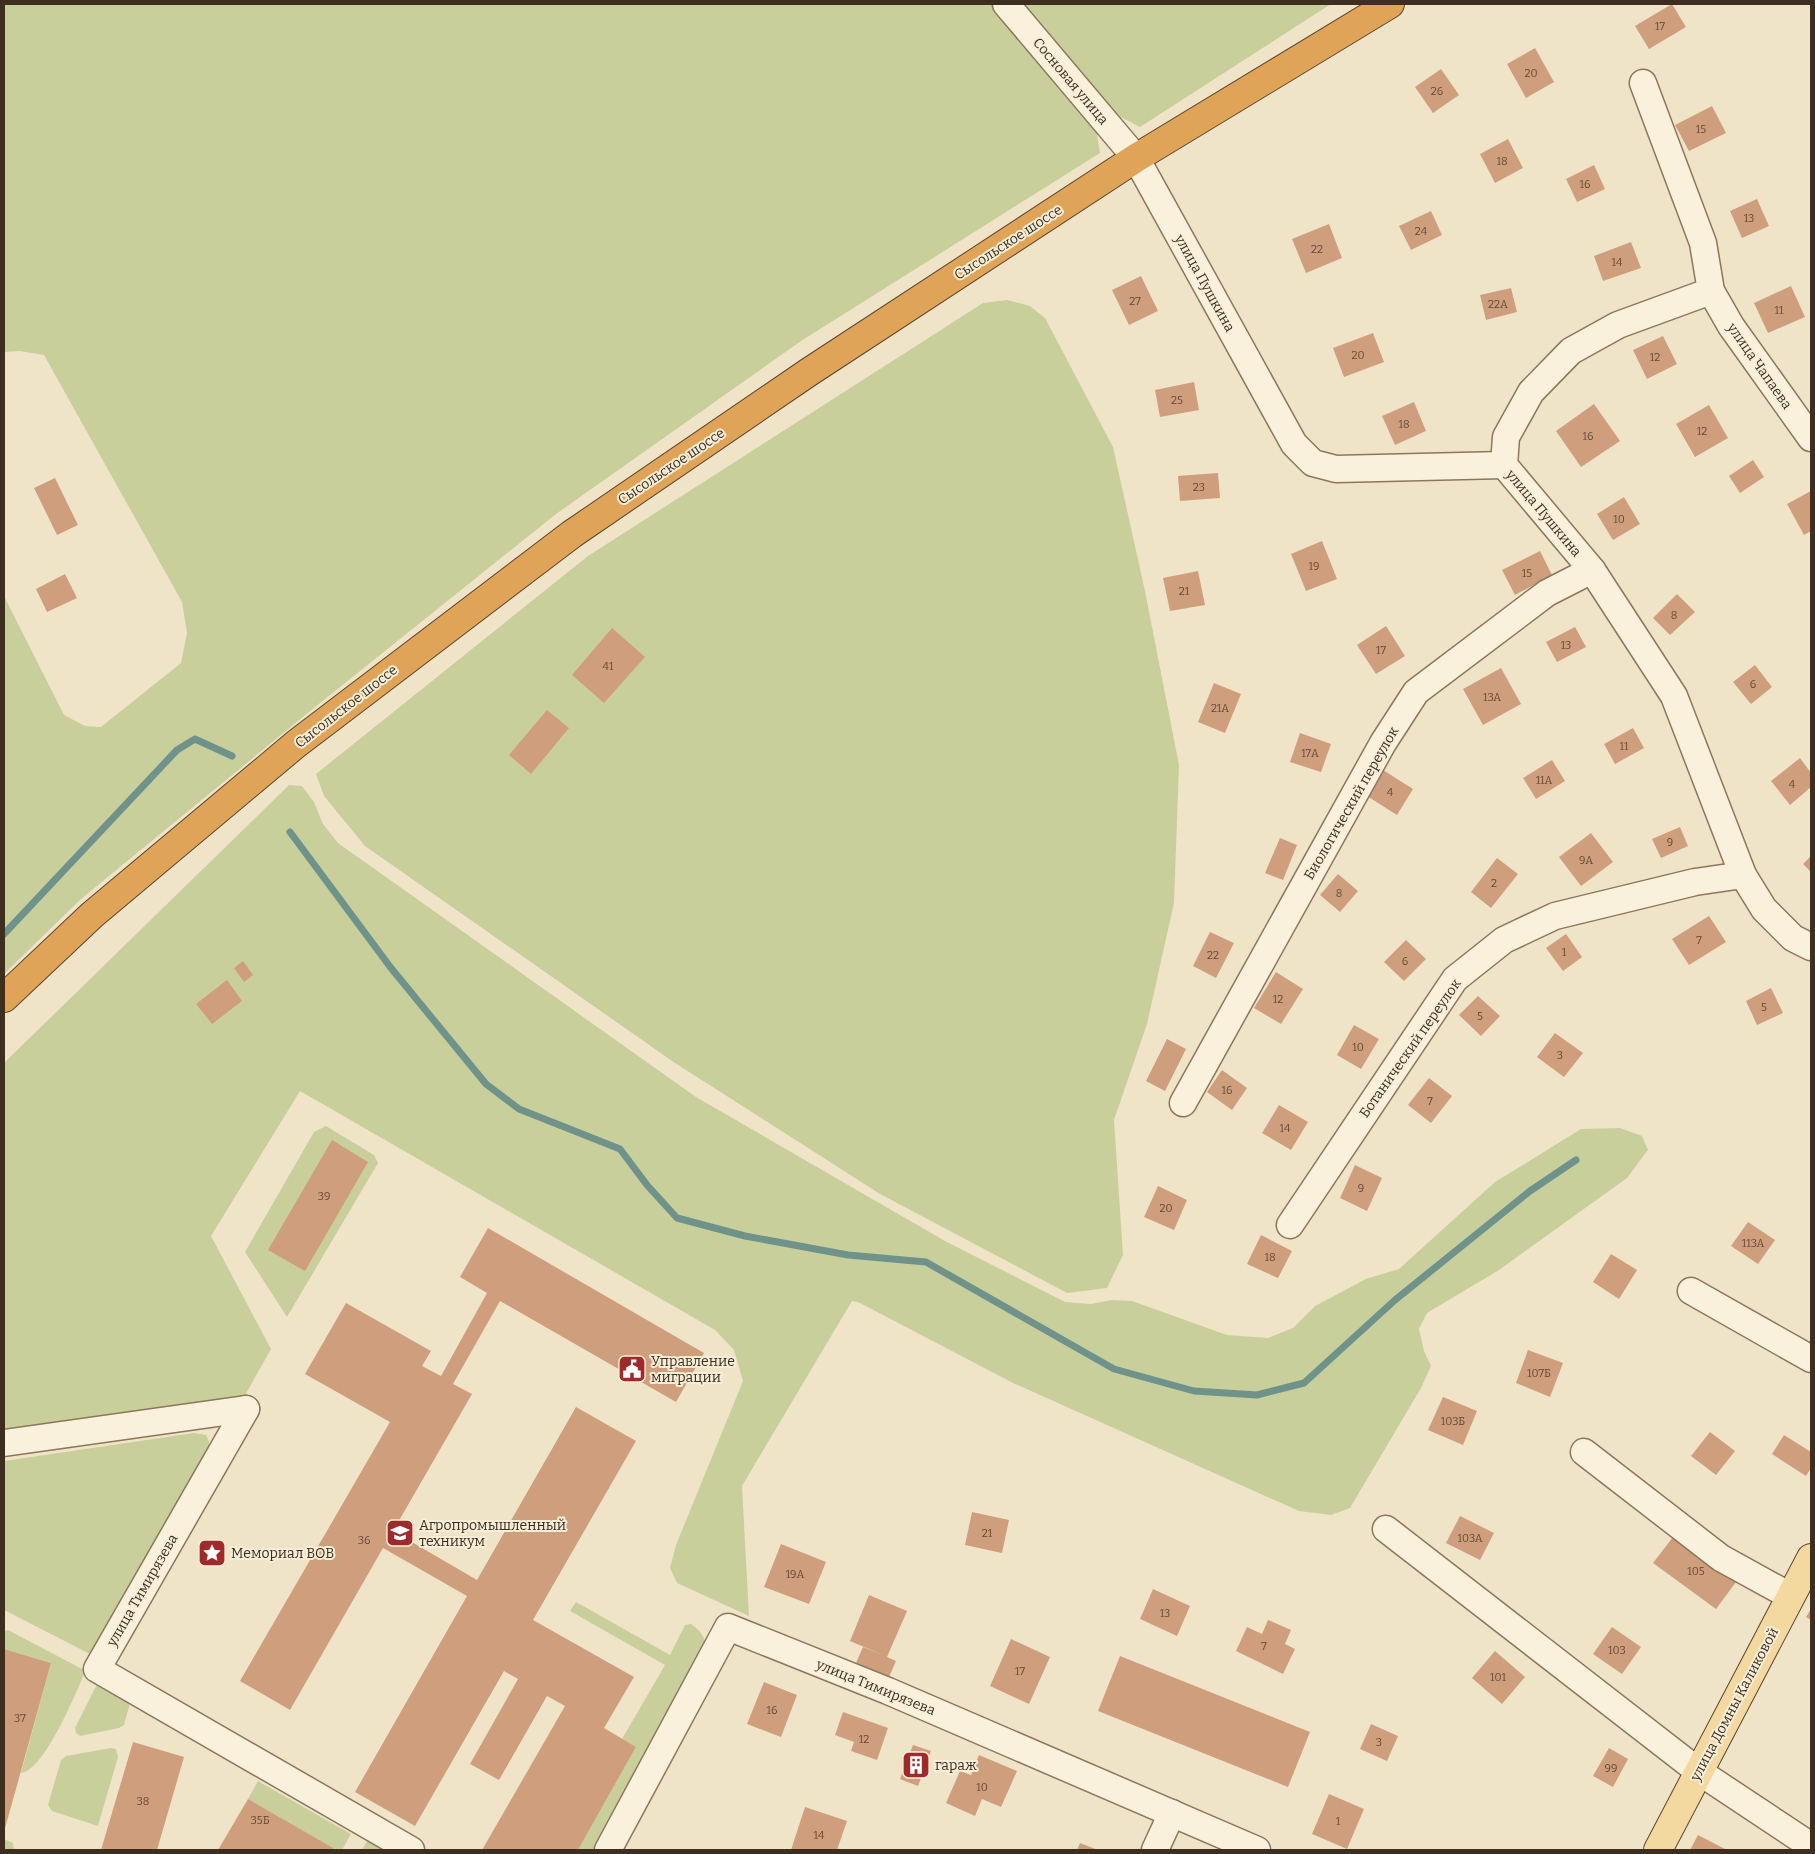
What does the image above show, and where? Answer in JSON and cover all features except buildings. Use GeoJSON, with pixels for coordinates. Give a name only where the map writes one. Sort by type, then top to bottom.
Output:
{"type":"FeatureCollection","features":[{"type":"Feature","properties":{"kind":"highway","name":"Сысольское шоссе"},"geometry":{"type":"LineString","coordinates":[[4,998],[92,915],[296,744],[549,550],[809,372],[1136,158],[1390,4]]}},
{"type":"Feature","properties":{"kind":"main road","name":"улица Домны Каликовой"},"geometry":{"type":"LineString","coordinates":[[1658,1850],[1811,1558]]}},
{"type":"Feature","properties":{"kind":"street","name":"Сосновая улица"},"geometry":{"type":"LineString","coordinates":[[1006,4],[1136,158]]}},
{"type":"Feature","properties":{"kind":"street"},"geometry":{"type":"LineString","coordinates":[[1504,465],[1506,437],[1531,392],[1571,350],[1618,325],[1711,291],[1703,243],[1643,83]]}},
{"type":"Feature","properties":{"kind":"street","name":"улица Пушкина"},"geometry":{"type":"LineString","coordinates":[[1136,158],[1294,444],[1313,463],[1336,469],[1504,465],[1592,570],[1674,696],[1743,875],[1764,909],[1793,938],[1811,947]]}},
{"type":"Feature","properties":{"kind":"street","name":"улица Чапаева"},"geometry":{"type":"LineString","coordinates":[[1711,291],[1731,326],[1811,438]]}},
{"type":"Feature","properties":{"kind":"street","name":"Биологический переулок"},"geometry":{"type":"LineString","coordinates":[[1183,1103],[1383,743],[1416,692],[1547,593],[1592,570]]}},
{"type":"Feature","properties":{"kind":"street","name":"Ботанический переулок"},"geometry":{"type":"LineString","coordinates":[[1290,1224],[1455,979],[1504,940],[1555,916],[1695,882],[1743,875]]}},
{"type":"Feature","properties":{"kind":"street"},"geometry":{"type":"LineString","coordinates":[[1692,1291],[1811,1359]]}},
{"type":"Feature","properties":{"kind":"street","name":"улица Тимирязева"},"geometry":{"type":"LineString","coordinates":[[4,1443],[246,1409],[97,1669],[412,1850]]}},
{"type":"Feature","properties":{"kind":"street"},"geometry":{"type":"LineString","coordinates":[[1584,1452],[1721,1558],[1790,1596]]}},
{"type":"Feature","properties":{"kind":"street"},"geometry":{"type":"LineString","coordinates":[[1386,1529],[1698,1771],[1811,1846]]}},
{"type":"Feature","properties":{"kind":"street","name":"улица Тимирязева"},"geometry":{"type":"LineString","coordinates":[[608,1850],[728,1627],[888,1691],[1257,1850]]}},
{"type":"Feature","properties":{"kind":"street"},"geometry":{"type":"LineString","coordinates":[[1155,1850],[1172,1813]]}},
{"type":"Feature","properties":{"kind":"green space"},"geometry":{"type":"Polygon","coordinates":[[[4,4],[991,4],[1096,128],[1100,153],[801,341],[556,514],[309,712],[81,899],[4,974],[4,596],[64,715],[85,726],[101,727],[181,663],[187,633],[182,602],[44,355],[20,351],[4,352],[4,4]]]}},
{"type":"Feature","properties":{"kind":"green space"},"geometry":{"type":"Polygon","coordinates":[[[1021,4],[1331,4],[1140,127],[1113,113],[1021,4]]]}},
{"type":"Feature","properties":{"kind":"green space"},"geometry":{"type":"Polygon","coordinates":[[[1007,300],[1030,306],[1045,318],[1113,447],[1145,591],[1179,765],[1174,903],[1147,1024],[1114,1120],[1123,1255],[1107,1288],[1067,1293],[880,1194],[675,1063],[365,846],[324,796],[316,774],[588,556],[983,303],[1007,300]]]}},
{"type":"Feature","properties":{"kind":"green space"},"geometry":{"type":"Polygon","coordinates":[[[289,785],[302,786],[314,802],[323,824],[338,843],[696,1097],[945,1241],[1065,1302],[1091,1304],[1112,1300],[1132,1301],[1227,1335],[1268,1338],[1293,1328],[1315,1306],[1366,1279],[1399,1269],[1495,1182],[1581,1129],[1620,1128],[1642,1136],[1648,1150],[1627,1178],[1499,1270],[1427,1313],[1419,1329],[1424,1351],[1431,1366],[1421,1388],[1350,1508],[1331,1515],[1299,1511],[1013,1383],[858,1302],[852,1301],[742,1486],[749,1616],[677,1583],[670,1568],[676,1545],[743,1381],[734,1350],[715,1330],[300,1091],[211,1236],[271,1349],[244,1397],[4,1432],[4,1063],[289,785]]]}},
{"type":"Feature","properties":{"kind":"green space"},"geometry":{"type":"Polygon","coordinates":[[[326,1126],[374,1155],[378,1163],[287,1317],[245,1252],[314,1132],[326,1126]]]}},
{"type":"Feature","properties":{"kind":"green space"},"geometry":{"type":"Polygon","coordinates":[[[194,1433],[206,1435],[209,1441],[209,1452],[94,1656],[4,1610],[4,1461],[194,1433]]]}},
{"type":"Feature","properties":{"kind":"green space"},"geometry":{"type":"Polygon","coordinates":[[[576,1602],[670,1655],[685,1625],[691,1624],[700,1632],[707,1648],[598,1850],[578,1850],[636,1747],[622,1739],[665,1665],[570,1611],[576,1602]]]}},
{"type":"Feature","properties":{"kind":"green space"},"geometry":{"type":"Polygon","coordinates":[[[8,1630],[85,1672],[67,1713],[49,1746],[30,1769],[21,1773],[51,1663],[4,1649],[4,1631],[8,1630]]]}},
{"type":"Feature","properties":{"kind":"green space"},"geometry":{"type":"Polygon","coordinates":[[[100,1684],[130,1703],[124,1725],[119,1728],[80,1736],[76,1733],[75,1728],[96,1686],[100,1684]]]}},
{"type":"Feature","properties":{"kind":"green space"},"geometry":{"type":"Polygon","coordinates":[[[111,1748],[116,1749],[118,1757],[98,1826],[52,1811],[48,1805],[61,1760],[66,1756],[111,1748]]]}},
{"type":"Feature","properties":{"kind":"green space"},"geometry":{"type":"Polygon","coordinates":[[[258,1781],[351,1834],[342,1850],[332,1850],[248,1799],[258,1781]]]}},
{"type":"Feature","properties":{"kind":"green space"},"geometry":{"type":"Polygon","coordinates":[[[371,1834],[400,1850],[362,1850],[371,1834]]]}},
{"type":"Feature","properties":{"kind":"green space"},"geometry":{"type":"Polygon","coordinates":[[[4,1839],[13,1843],[14,1850],[4,1850],[4,1839]]]}},
{"type":"Feature","properties":{"kind":"waterway"},"geometry":{"type":"LineString","coordinates":[[4,934],[177,750],[195,739],[232,756]]}},
{"type":"Feature","properties":{"kind":"waterway"},"geometry":{"type":"LineString","coordinates":[[290,832],[391,968],[486,1084],[519,1109],[620,1149],[647,1185],[677,1218],[745,1236],[848,1255],[926,1262],[1114,1369],[1194,1391],[1257,1395],[1304,1383],[1395,1300],[1530,1191],[1576,1160]]}},
{"type":"Feature","properties":{"kind":"place","name":"Управление миграции"},"geometry":{"type":"Point","coordinates":[632,1369]}},
{"type":"Feature","properties":{"kind":"place","name":"Агропромышленный техникум"},"geometry":{"type":"Point","coordinates":[400,1533]}},
{"type":"Feature","properties":{"kind":"place","name":"Мемориал ВОВ"},"geometry":{"type":"Point","coordinates":[212,1553]}},
{"type":"Feature","properties":{"kind":"place","name":"гараж"},"geometry":{"type":"Point","coordinates":[916,1765]}}]}
